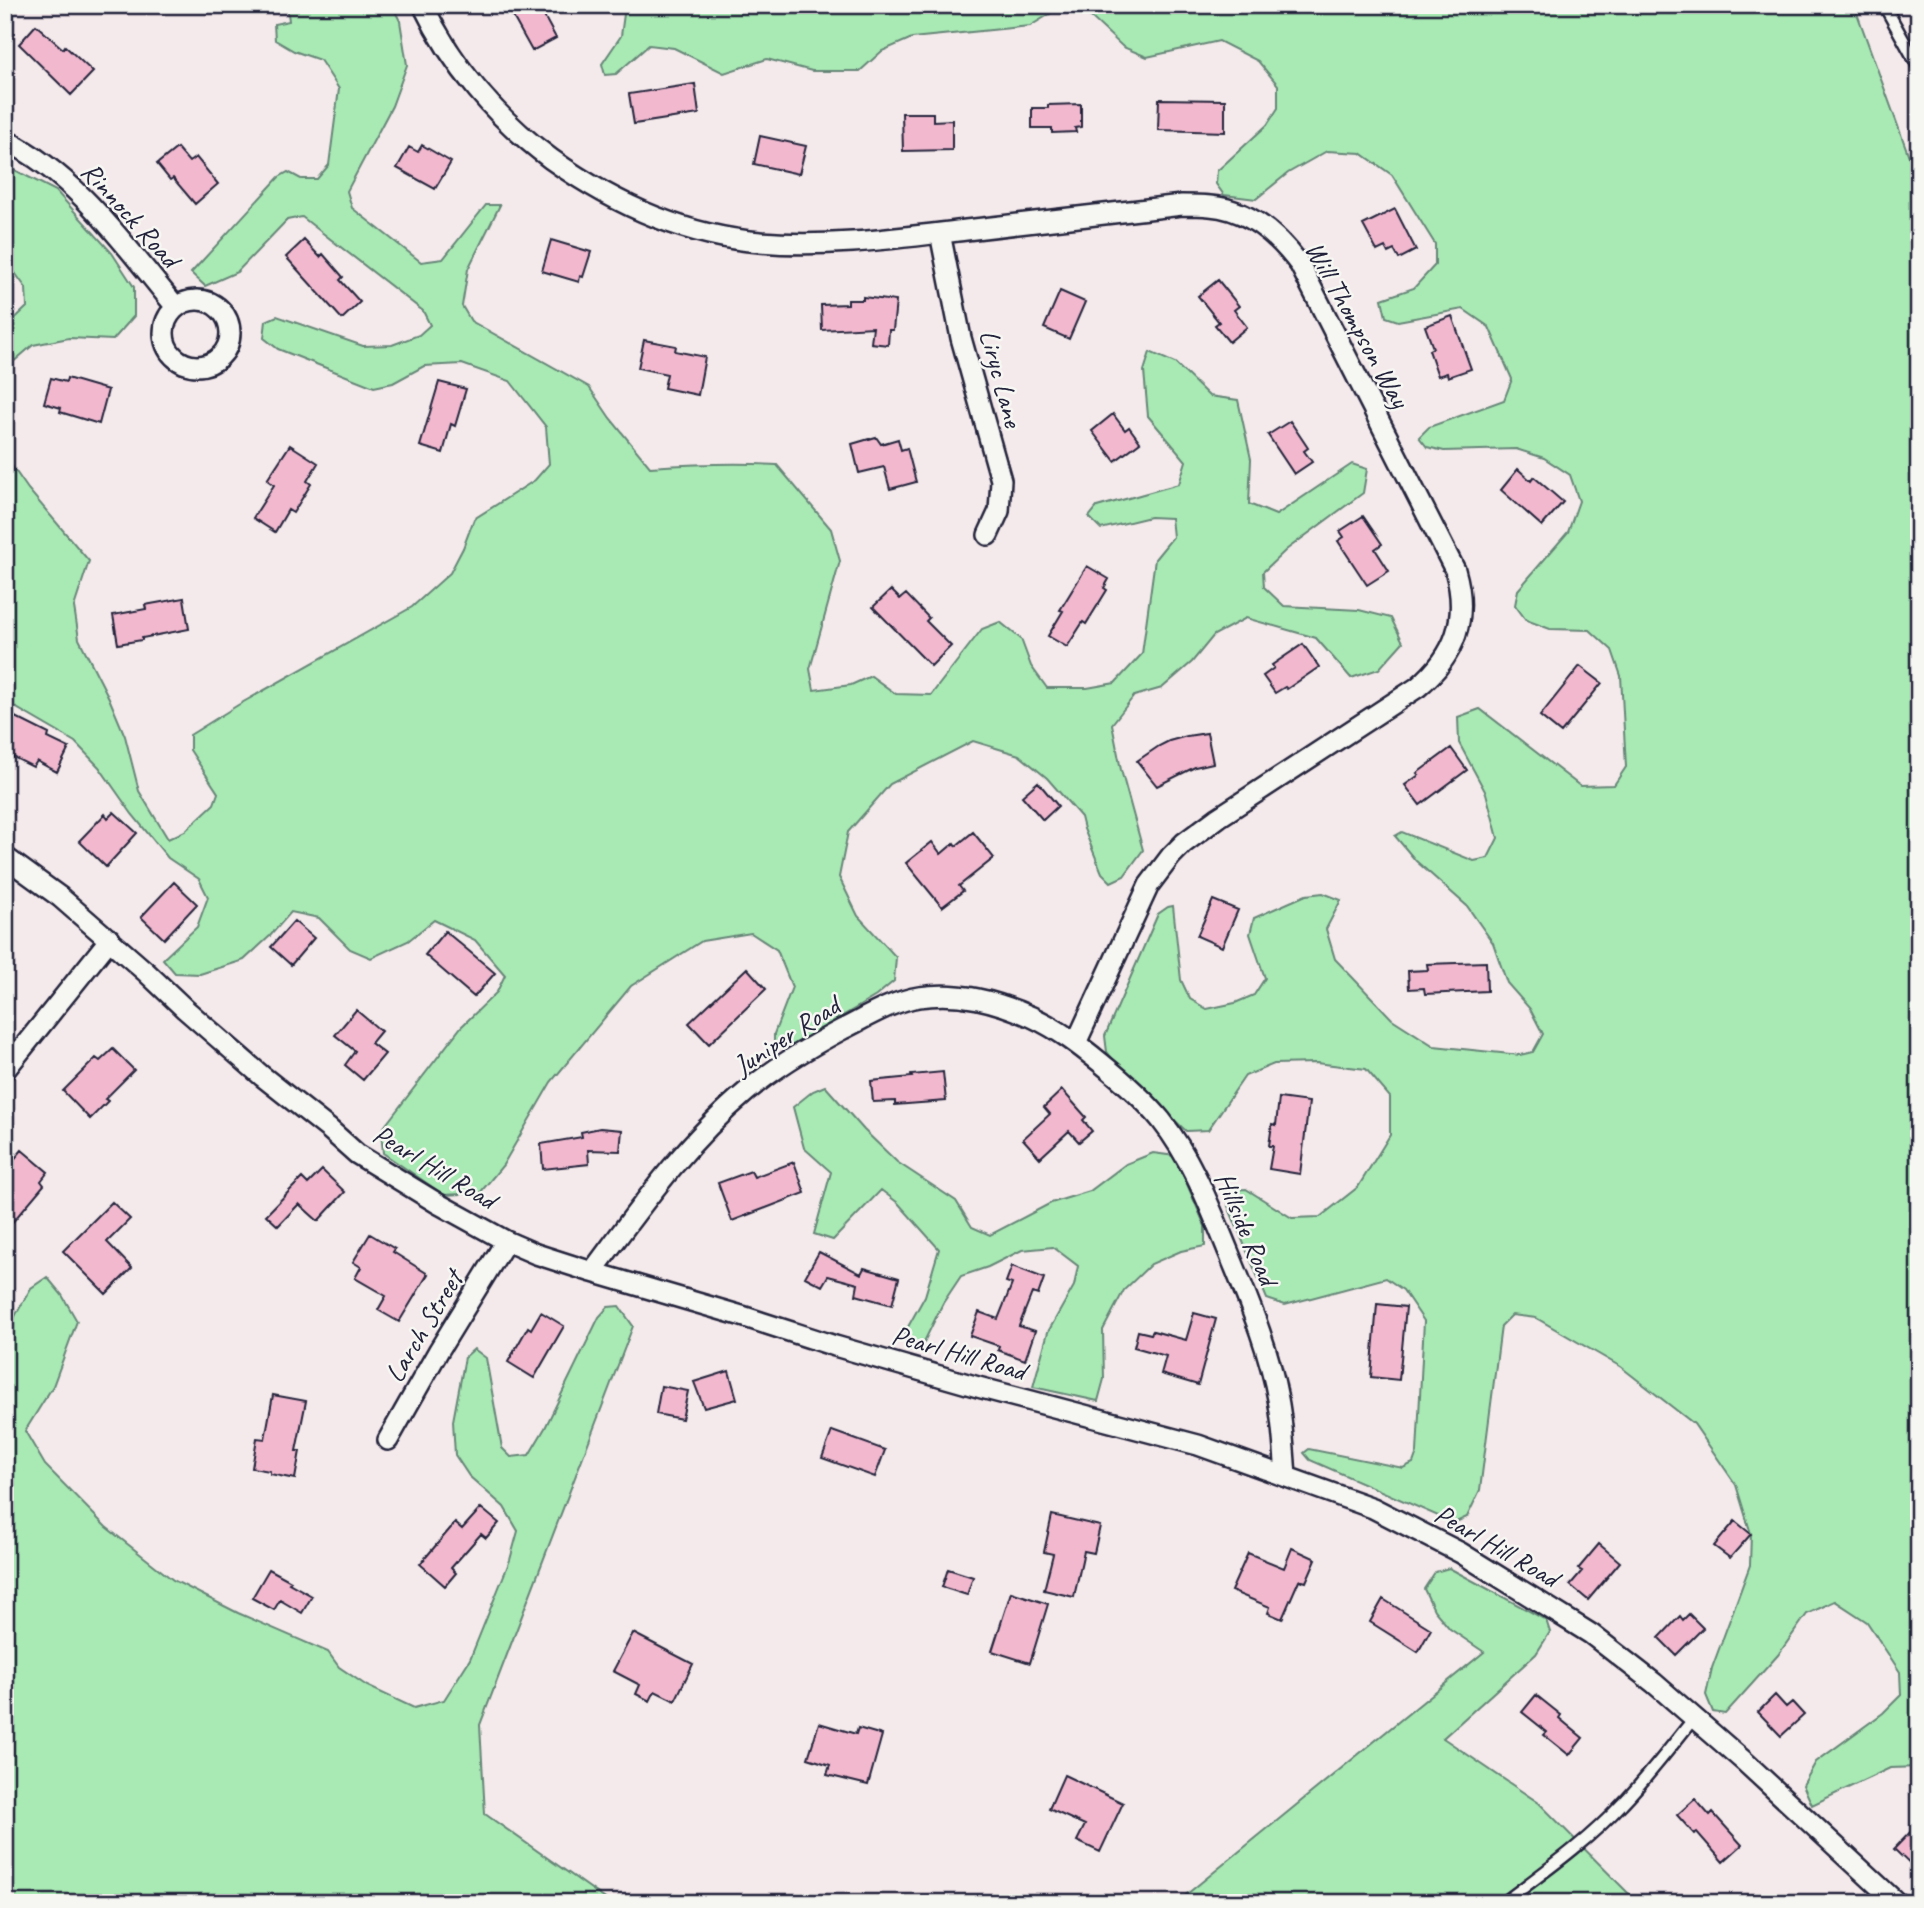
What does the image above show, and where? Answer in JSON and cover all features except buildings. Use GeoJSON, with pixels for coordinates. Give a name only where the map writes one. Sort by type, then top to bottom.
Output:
{"type":"FeatureCollection","features":[{"type":"Feature","properties":{"kind":"street","name":"Will Thompson Way"},"geometry":{"type":"LineString","coordinates":[[423,5],[467,76],[489,104],[514,129],[580,179],[639,211],[666,222],[758,242],[797,244],[878,240],[1182,205],[1212,206],[1237,212],[1266,228],[1287,247],[1300,265],[1450,559],[1458,582],[1461,605],[1458,628],[1440,667],[1407,696],[1200,830],[1160,869],[1141,901],[1076,1043]]}},
{"type":"Feature","properties":{"kind":"street","name":"Rinnock Road"},"geometry":{"type":"LineString","coordinates":[[5,140],[47,166],[80,194],[176,307]]}},
{"type":"Feature","properties":{"kind":"street","name":"Liryc Lane"},"geometry":{"type":"LineString","coordinates":[[940,233],[961,338],[1001,480],[999,511],[988,535]]}},
{"type":"Feature","properties":{"kind":"street","name":"Pearl Hill Road"},"geometry":{"type":"LineString","coordinates":[[5,857],[60,897],[110,939],[185,1009],[356,1154],[506,1241],[592,1272],[742,1315],[835,1346],[966,1384],[1198,1445],[1373,1508],[1461,1553],[1591,1634],[1654,1683],[1755,1771],[1897,1903]]}},
{"type":"Feature","properties":{"kind":"street"},"geometry":{"type":"LineString","coordinates":[[5,1070],[110,939]]}},
{"type":"Feature","properties":{"kind":"street","name":"Juniper Road"},"geometry":{"type":"LineString","coordinates":[[592,1272],[665,1175],[746,1091],[805,1051],[868,1016],[918,997],[967,996],[1019,1012],[1057,1030],[1076,1043]]}},
{"type":"Feature","properties":{"kind":"street","name":"Hillside Road"},"geometry":{"type":"LineString","coordinates":[[1076,1043],[1123,1081],[1160,1120],[1176,1142],[1204,1193],[1248,1301],[1272,1371],[1278,1399],[1286,1476]]}},
{"type":"Feature","properties":{"kind":"street","name":"Larch Street"},"geometry":{"type":"LineString","coordinates":[[388,1440],[506,1241]]}},
{"type":"Feature","properties":{"kind":"lane"},"geometry":{"type":"LineString","coordinates":[[1884,5],[1919,68]]}},
{"type":"Feature","properties":{"kind":"lane"},"geometry":{"type":"LineString","coordinates":[[1503,1903],[1589,1836],[1621,1806],[1694,1718]]}},
{"type":"Feature","properties":{"kind":"green space"},"geometry":{"type":"Polygon","coordinates":[[[287,5],[392,5],[400,21],[407,65],[392,106],[347,191],[352,208],[421,262],[443,259],[486,205],[500,205],[468,269],[462,306],[471,321],[589,387],[650,467],[777,465],[831,529],[840,561],[810,669],[814,690],[851,685],[871,676],[896,694],[931,695],[982,629],[1000,622],[1021,639],[1031,666],[1047,688],[1087,688],[1115,683],[1142,654],[1155,559],[1173,537],[1171,518],[1150,517],[1101,529],[1089,517],[1097,507],[1179,484],[1186,461],[1148,416],[1144,371],[1150,352],[1175,363],[1209,396],[1238,400],[1251,459],[1249,504],[1276,515],[1352,464],[1367,469],[1363,493],[1286,550],[1263,572],[1264,587],[1284,606],[1359,610],[1391,618],[1403,642],[1379,669],[1351,678],[1316,638],[1246,618],[1214,635],[1192,662],[1162,688],[1134,696],[1112,724],[1121,770],[1143,850],[1124,876],[1111,882],[1102,873],[1081,817],[1047,778],[1019,755],[973,741],[890,784],[848,832],[839,877],[858,916],[896,957],[894,981],[876,996],[794,1045],[781,1046],[774,1041],[774,1034],[792,987],[777,950],[751,933],[702,941],[631,986],[551,1082],[503,1165],[480,1193],[444,1195],[383,1153],[381,1131],[461,1027],[497,992],[505,975],[475,940],[434,920],[408,941],[371,958],[350,949],[319,918],[291,912],[244,960],[200,974],[175,973],[163,959],[197,927],[208,897],[199,879],[168,858],[132,814],[99,767],[75,742],[13,706],[5,705],[5,456],[28,489],[89,561],[74,607],[79,639],[125,736],[139,791],[168,839],[185,831],[214,804],[218,793],[190,750],[190,735],[412,607],[450,573],[474,519],[535,480],[549,464],[546,427],[510,381],[462,364],[424,366],[393,383],[374,387],[278,349],[264,338],[266,321],[277,316],[363,346],[392,345],[419,335],[430,325],[423,311],[302,217],[287,220],[237,272],[205,286],[191,273],[279,177],[288,172],[301,179],[317,179],[329,165],[339,89],[320,60],[294,51],[275,40],[274,24],[289,21],[287,5]]]}},
{"type":"Feature","properties":{"kind":"green space"},"geometry":{"type":"Polygon","coordinates":[[[615,5],[1854,5],[1919,184],[1919,1767],[1890,1768],[1812,1805],[1803,1785],[1816,1762],[1883,1713],[1901,1695],[1900,1672],[1867,1622],[1835,1601],[1807,1614],[1778,1655],[1725,1714],[1713,1712],[1706,1695],[1712,1668],[1750,1565],[1751,1534],[1736,1485],[1694,1424],[1621,1367],[1536,1318],[1512,1315],[1501,1326],[1480,1490],[1467,1517],[1454,1523],[1310,1460],[1304,1453],[1309,1449],[1403,1468],[1413,1463],[1417,1452],[1424,1321],[1403,1290],[1386,1278],[1285,1305],[1267,1299],[1228,1206],[1232,1190],[1246,1189],[1292,1218],[1320,1217],[1358,1187],[1390,1135],[1390,1097],[1366,1069],[1316,1063],[1274,1064],[1245,1076],[1208,1130],[1186,1131],[1120,1068],[1107,1052],[1105,1036],[1158,914],[1173,906],[1181,980],[1190,999],[1207,1009],[1235,1003],[1254,995],[1265,978],[1250,934],[1254,918],[1306,895],[1323,893],[1341,900],[1326,929],[1335,959],[1392,1019],[1434,1046],[1520,1055],[1533,1052],[1543,1034],[1530,1009],[1507,983],[1493,943],[1467,906],[1416,861],[1395,836],[1402,832],[1474,861],[1488,858],[1498,838],[1486,793],[1459,743],[1458,717],[1480,709],[1580,786],[1614,785],[1626,767],[1621,676],[1612,650],[1590,630],[1550,629],[1526,620],[1515,605],[1518,590],[1568,532],[1579,501],[1570,475],[1544,458],[1516,449],[1444,451],[1427,447],[1419,437],[1429,427],[1504,400],[1512,379],[1489,327],[1463,309],[1398,321],[1386,317],[1382,299],[1414,288],[1435,265],[1435,244],[1392,175],[1361,153],[1327,151],[1288,173],[1256,199],[1224,195],[1216,184],[1217,171],[1267,125],[1278,108],[1278,85],[1258,61],[1219,41],[1147,57],[1123,47],[1091,17],[1063,6],[1030,26],[912,38],[882,51],[860,71],[812,71],[767,59],[724,73],[674,48],[649,45],[616,74],[605,75],[602,64],[621,36],[624,14],[615,5]]]}},
{"type":"Feature","properties":{"kind":"green space"},"geometry":{"type":"Polygon","coordinates":[[[5,165],[56,191],[112,253],[134,287],[134,316],[113,340],[69,338],[33,345],[5,369],[5,328],[27,307],[26,288],[5,259],[5,165]]]}},
{"type":"Feature","properties":{"kind":"green space"},"geometry":{"type":"Polygon","coordinates":[[[825,1086],[897,1162],[956,1201],[972,1227],[990,1235],[1051,1203],[1090,1191],[1126,1164],[1153,1153],[1175,1156],[1205,1226],[1205,1246],[1181,1251],[1151,1264],[1124,1290],[1103,1330],[1104,1379],[1098,1401],[1033,1387],[1048,1332],[1074,1286],[1078,1266],[1053,1247],[1022,1250],[988,1267],[961,1276],[943,1303],[923,1344],[910,1350],[904,1334],[925,1296],[939,1249],[898,1203],[881,1190],[833,1240],[814,1234],[831,1172],[804,1148],[793,1107],[813,1091],[825,1086]]]}},
{"type":"Feature","properties":{"kind":"green space"},"geometry":{"type":"Polygon","coordinates":[[[47,1277],[62,1295],[77,1321],[53,1386],[25,1431],[45,1465],[106,1527],[173,1580],[238,1613],[328,1652],[339,1667],[367,1686],[414,1708],[444,1700],[470,1659],[510,1560],[518,1531],[504,1507],[469,1476],[455,1455],[453,1421],[465,1357],[474,1349],[486,1358],[502,1448],[511,1457],[529,1455],[599,1317],[608,1307],[619,1306],[633,1326],[480,1725],[485,1814],[611,1903],[5,1903],[5,1334],[31,1288],[47,1277]]]}},
{"type":"Feature","properties":{"kind":"green space"},"geometry":{"type":"Polygon","coordinates":[[[1449,1568],[1546,1620],[1550,1632],[1536,1654],[1443,1738],[1539,1803],[1638,1903],[1176,1903],[1484,1652],[1450,1629],[1434,1610],[1424,1589],[1435,1572],[1449,1568]]]}}]}
